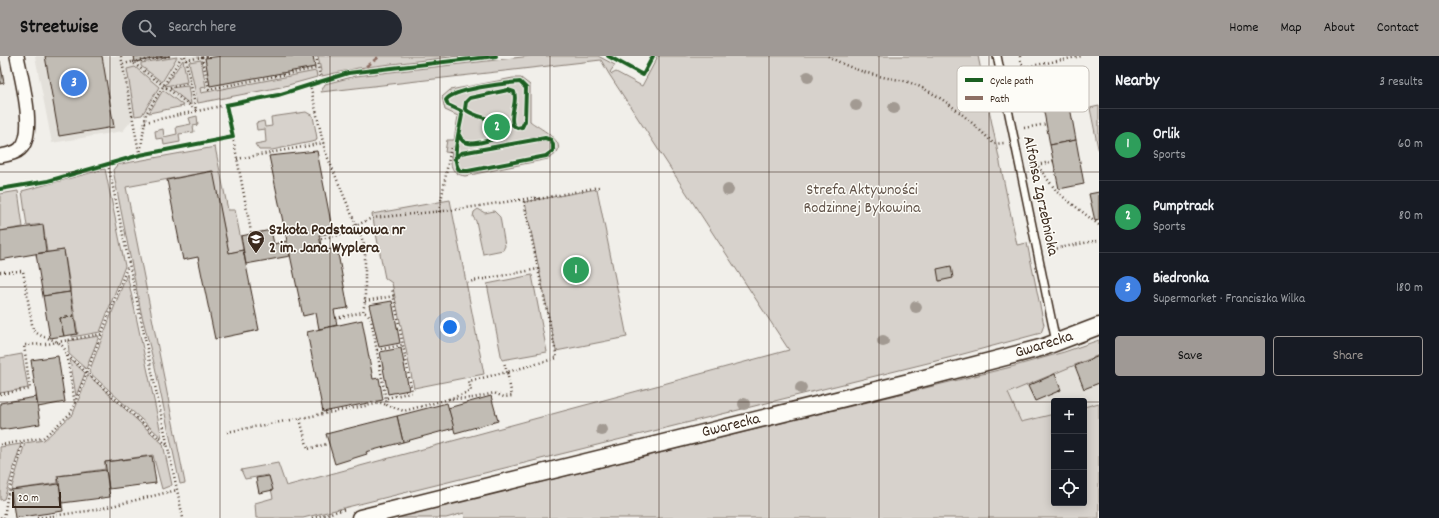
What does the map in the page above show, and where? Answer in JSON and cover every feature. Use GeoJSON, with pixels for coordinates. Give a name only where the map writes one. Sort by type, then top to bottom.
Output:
{"type":"FeatureCollection","features":[{"type":"Feature","properties":{"kind":"street"},"geometry":{"type":"LineString","coordinates":[[0,156],[20,149],[28,138],[28,123],[17,56]]}},
{"type":"Feature","properties":{"kind":"street","name":"Gwarecka"},"geometry":{"type":"LineString","coordinates":[[360,518],[892,386],[1056,342],[1099,326]]}},
{"type":"Feature","properties":{"kind":"lane","name":"Alfonsa Zgrzebnioka"},"geometry":{"type":"LineString","coordinates":[[997,56],[999,66]]}},
{"type":"Feature","properties":{"kind":"lane","name":"Alfonsa Zgrzebnioka"},"geometry":{"type":"LineString","coordinates":[[1008,112],[1056,342]]}},
{"type":"Feature","properties":{"kind":"path"},"geometry":{"type":"LineString","coordinates":[[121,56],[140,155],[146,114],[184,56]]}},
{"type":"Feature","properties":{"kind":"path"},"geometry":{"type":"LineString","coordinates":[[123,64],[171,56]]}},
{"type":"Feature","properties":{"kind":"path"},"geometry":{"type":"LineString","coordinates":[[184,56],[196,110]]}},
{"type":"Feature","properties":{"kind":"path"},"geometry":{"type":"LineString","coordinates":[[186,60],[208,56]]}},
{"type":"Feature","properties":{"kind":"path"},"geometry":{"type":"LineString","coordinates":[[316,56],[321,80]]}},
{"type":"Feature","properties":{"kind":"path"},"geometry":{"type":"LineString","coordinates":[[828,56],[848,66],[877,76],[910,83],[934,93],[957,110]]}},
{"type":"Feature","properties":{"kind":"path"},"geometry":{"type":"LineString","coordinates":[[1020,56],[1021,63],[1025,66]]}},
{"type":"Feature","properties":{"kind":"path"},"geometry":{"type":"LineString","coordinates":[[1030,66],[1082,56]]}},
{"type":"Feature","properties":{"kind":"path"},"geometry":{"type":"LineString","coordinates":[[202,57],[209,89],[318,68]]}},
{"type":"Feature","properties":{"kind":"path"},"geometry":{"type":"LineString","coordinates":[[132,62],[196,110]]}},
{"type":"Feature","properties":{"kind":"path"},"geometry":{"type":"LineString","coordinates":[[164,87],[191,83]]}},
{"type":"Feature","properties":{"kind":"path"},"geometry":{"type":"LineString","coordinates":[[310,84],[325,152],[366,251],[365,302],[363,312]]}},
{"type":"Feature","properties":{"kind":"path"},"geometry":{"type":"LineString","coordinates":[[145,122],[196,110],[226,105]]}},
{"type":"Feature","properties":{"kind":"path"},"geometry":{"type":"LineString","coordinates":[[959,112],[994,144],[1014,141]]}},
{"type":"Feature","properties":{"kind":"path"},"geometry":{"type":"LineString","coordinates":[[1021,123],[1024,136]]}},
{"type":"Feature","properties":{"kind":"path"},"geometry":{"type":"LineString","coordinates":[[1022,128],[1047,124]]}},
{"type":"Feature","properties":{"kind":"path"},"geometry":{"type":"LineString","coordinates":[[232,137],[251,232]]}},
{"type":"Feature","properties":{"kind":"path"},"geometry":{"type":"LineString","coordinates":[[456,153],[458,141]]}},
{"type":"Feature","properties":{"kind":"path"},"geometry":{"type":"LineString","coordinates":[[237,159],[324,143]]}},
{"type":"Feature","properties":{"kind":"path"},"geometry":{"type":"LineString","coordinates":[[439,212],[451,147],[457,147]]}},
{"type":"Feature","properties":{"kind":"path"},"geometry":{"type":"LineString","coordinates":[[1029,158],[1032,174]]}},
{"type":"Feature","properties":{"kind":"path"},"geometry":{"type":"LineString","coordinates":[[1030,166],[1054,161]]}},
{"type":"Feature","properties":{"kind":"path"},"geometry":{"type":"LineString","coordinates":[[108,164],[183,518]]}},
{"type":"Feature","properties":{"kind":"path"},"geometry":{"type":"LineString","coordinates":[[1037,164],[1057,192],[1099,225]]}},
{"type":"Feature","properties":{"kind":"path"},"geometry":{"type":"LineString","coordinates":[[227,432],[381,403],[404,411],[449,399],[471,391],[469,380],[507,372],[557,358],[524,202],[598,187]]}},
{"type":"Feature","properties":{"kind":"path"},"geometry":{"type":"LineString","coordinates":[[321,239],[343,234],[355,226],[372,218],[439,212],[518,199],[538,197],[539,199]]}},
{"type":"Feature","properties":{"kind":"path"},"geometry":{"type":"LineString","coordinates":[[1048,250],[1099,240]]}},
{"type":"Feature","properties":{"kind":"path"},"geometry":{"type":"LineString","coordinates":[[1047,243],[1050,258]]}},
{"type":"Feature","properties":{"kind":"path"},"geometry":{"type":"LineString","coordinates":[[0,445],[43,438],[72,413],[128,264]]}},
{"type":"Feature","properties":{"kind":"path"},"geometry":{"type":"LineString","coordinates":[[468,282],[538,269]]}},
{"type":"Feature","properties":{"kind":"path"},"geometry":{"type":"LineString","coordinates":[[0,272],[23,272],[33,330],[38,336],[58,342],[65,347],[75,404]]}},
{"type":"Feature","properties":{"kind":"path"},"geometry":{"type":"LineString","coordinates":[[386,398],[412,392],[392,288]]}},
{"type":"Feature","properties":{"kind":"path"},"geometry":{"type":"LineString","coordinates":[[365,302],[394,296]]}},
{"type":"Feature","properties":{"kind":"path"},"geometry":{"type":"LineString","coordinates":[[336,318],[363,312],[370,317],[387,405]]}},
{"type":"Feature","properties":{"kind":"path"},"geometry":{"type":"LineString","coordinates":[[0,394],[30,389],[24,345],[58,342],[101,334]]}},
{"type":"Feature","properties":{"kind":"path"},"geometry":{"type":"LineString","coordinates":[[377,350],[402,345]]}},
{"type":"Feature","properties":{"kind":"path"},"geometry":{"type":"LineString","coordinates":[[67,355],[168,446]]}},
{"type":"Feature","properties":{"kind":"path"},"geometry":{"type":"LineString","coordinates":[[449,399],[474,398],[494,393],[504,397],[512,396],[504,362]]}},
{"type":"Feature","properties":{"kind":"path"},"geometry":{"type":"LineString","coordinates":[[300,419],[308,448],[327,444]]}},
{"type":"Feature","properties":{"kind":"path"},"geometry":{"type":"LineString","coordinates":[[2,518],[23,441]]}},
{"type":"Feature","properties":{"kind":"path"},"geometry":{"type":"LineString","coordinates":[[37,518],[94,510],[177,490]]}},
{"type":"Feature","properties":{"kind":"shaded area"},"geometry":{"type":"Polygon","coordinates":[[[35,56],[318,56],[322,76],[281,87],[135,116],[123,131],[52,143],[35,56]]]}},
{"type":"Feature","properties":{"kind":"shaded area"},"geometry":{"type":"Polygon","coordinates":[[[1099,355],[1099,403],[1087,406],[1087,398],[1051,398],[1051,415],[1021,422],[1008,393],[1099,355]]]}},
{"type":"Feature","properties":{"kind":"green space"},"geometry":{"type":"Polygon","coordinates":[[[318,56],[459,56],[358,68],[322,76],[318,56]]]}},
{"type":"Feature","properties":{"kind":"green space","name":"Strefa Aktywności Rodzinnej Bykowina"},"geometry":{"type":"Polygon","coordinates":[[[531,56],[598,56],[615,65],[610,72],[612,74],[616,72],[642,86],[657,58],[653,56],[978,56],[980,66],[957,66],[957,112],[990,112],[1017,245],[1027,243],[1044,325],[1041,333],[952,357],[303,518],[256,518],[255,503],[273,498],[268,475],[245,479],[241,470],[278,463],[286,486],[789,350],[601,60],[321,92],[325,84],[356,76],[531,56]]]}},
{"type":"Feature","properties":{"kind":"green space"},"geometry":{"type":"Polygon","coordinates":[[[177,57],[162,82],[141,66],[141,63],[177,57]]]}},
{"type":"Feature","properties":{"kind":"green space"},"geometry":{"type":"Polygon","coordinates":[[[183,60],[187,82],[165,86],[183,60]]]}},
{"type":"Feature","properties":{"kind":"green space"},"geometry":{"type":"Polygon","coordinates":[[[201,60],[206,87],[200,88],[201,93],[316,71],[317,77],[281,87],[198,103],[189,62],[201,60]]]}},
{"type":"Feature","properties":{"kind":"green space"},"geometry":{"type":"Polygon","coordinates":[[[135,67],[159,87],[142,115],[135,116],[127,69],[135,67]]]}},
{"type":"Feature","properties":{"kind":"green space"},"geometry":{"type":"Polygon","coordinates":[[[513,78],[521,78],[530,85],[530,121],[548,133],[558,143],[559,148],[556,154],[548,159],[465,176],[457,173],[452,169],[451,165],[452,153],[445,152],[447,140],[454,140],[458,116],[445,110],[442,97],[450,90],[513,78]]]}},
{"type":"Feature","properties":{"kind":"green space"},"geometry":{"type":"Polygon","coordinates":[[[188,86],[191,104],[191,105],[170,88],[188,86]]]}},
{"type":"Feature","properties":{"kind":"green space"},"geometry":{"type":"Polygon","coordinates":[[[163,90],[184,106],[149,113],[163,90]]]}},
{"type":"Feature","properties":{"kind":"green space"},"geometry":{"type":"Polygon","coordinates":[[[1099,106],[1099,153],[1090,108],[1099,106]]]}},
{"type":"Feature","properties":{"kind":"green space"},"geometry":{"type":"Polygon","coordinates":[[[306,112],[313,116],[317,138],[316,141],[272,150],[259,150],[255,144],[266,142],[265,129],[257,130],[256,123],[264,121],[265,127],[272,126],[271,117],[306,112]]]}},
{"type":"Feature","properties":{"kind":"green space"},"geometry":{"type":"Polygon","coordinates":[[[197,116],[198,125],[193,126],[194,132],[179,134],[180,142],[164,145],[163,138],[156,139],[155,131],[163,129],[164,137],[177,134],[176,127],[191,124],[189,118],[197,116]]]}},
{"type":"Feature","properties":{"kind":"green space"},"geometry":{"type":"Polygon","coordinates":[[[215,147],[228,210],[235,210],[243,250],[229,253],[212,171],[126,187],[185,483],[180,484],[155,367],[141,312],[113,170],[117,165],[215,147]]]}},
{"type":"Feature","properties":{"kind":"green space"},"geometry":{"type":"Polygon","coordinates":[[[105,169],[125,266],[100,332],[72,337],[72,335],[78,334],[64,250],[47,252],[43,224],[27,226],[22,191],[105,169]]]}},
{"type":"Feature","properties":{"kind":"green space"},"geometry":{"type":"Polygon","coordinates":[[[597,189],[627,337],[556,351],[525,202],[597,189]]]}},
{"type":"Feature","properties":{"kind":"green space"},"geometry":{"type":"Polygon","coordinates":[[[18,191],[23,227],[0,231],[0,194],[18,191]]]}},
{"type":"Feature","properties":{"kind":"green space"},"geometry":{"type":"Polygon","coordinates":[[[450,200],[484,374],[414,388],[392,283],[385,278],[372,214],[450,200]]]}},
{"type":"Feature","properties":{"kind":"green space"},"geometry":{"type":"Polygon","coordinates":[[[478,209],[485,213],[494,211],[500,217],[505,246],[503,250],[483,254],[476,221],[473,217],[474,212],[478,209]]]}},
{"type":"Feature","properties":{"kind":"green space"},"geometry":{"type":"Polygon","coordinates":[[[127,274],[162,438],[89,372],[127,274]]]}},
{"type":"Feature","properties":{"kind":"green space"},"geometry":{"type":"Polygon","coordinates":[[[532,275],[547,352],[502,360],[487,284],[532,275]]]}},
{"type":"Feature","properties":{"kind":"green space"},"geometry":{"type":"Polygon","coordinates":[[[99,336],[86,369],[69,354],[68,341],[99,336]]]}},
{"type":"Feature","properties":{"kind":"green space"},"geometry":{"type":"Polygon","coordinates":[[[1099,340],[1099,355],[1008,393],[1021,422],[1051,415],[1051,506],[1087,506],[1087,406],[1099,403],[1099,518],[465,518],[464,513],[446,518],[394,518],[1011,367],[1064,352],[1099,340]]]}},
{"type":"Feature","properties":{"kind":"green space"},"geometry":{"type":"Polygon","coordinates":[[[22,354],[28,388],[0,393],[0,358],[22,354]]]}},
{"type":"Feature","properties":{"kind":"green space"},"geometry":{"type":"Polygon","coordinates":[[[70,359],[85,373],[76,396],[70,359]]]}},
{"type":"Feature","properties":{"kind":"green space"},"geometry":{"type":"Polygon","coordinates":[[[88,375],[163,444],[172,485],[162,489],[153,455],[105,462],[105,469],[57,476],[58,483],[11,490],[25,443],[44,440],[73,414],[88,375]]]}},
{"type":"Feature","properties":{"kind":"green space"},"geometry":{"type":"Polygon","coordinates":[[[21,444],[4,499],[0,500],[0,447],[21,444]]]}},
{"type":"Feature","properties":{"kind":"building"},"geometry":{"type":"Polygon","coordinates":[[[45,56],[102,56],[114,127],[59,136],[45,56]]]}},
{"type":"Feature","properties":{"kind":"building"},"geometry":{"type":"Polygon","coordinates":[[[134,56],[170,56],[135,62],[134,56]]]}},
{"type":"Feature","properties":{"kind":"building"},"geometry":{"type":"Polygon","coordinates":[[[222,56],[313,56],[315,67],[210,86],[205,58],[222,56]]]}},
{"type":"Feature","properties":{"kind":"building"},"geometry":{"type":"Polygon","coordinates":[[[0,61],[4,83],[0,84],[0,61]]]}},
{"type":"Feature","properties":{"kind":"building"},"geometry":{"type":"Polygon","coordinates":[[[1044,112],[1071,112],[1076,140],[1050,145],[1044,112]]]}},
{"type":"Feature","properties":{"kind":"building"},"geometry":{"type":"Polygon","coordinates":[[[1076,140],[1084,184],[1059,189],[1050,145],[1076,140]]]}},
{"type":"Feature","properties":{"kind":"building","name":"Szkoła Podstawowa nr 2 im. Jana Wyplera"},"geometry":{"type":"Polygon","coordinates":[[[317,151],[333,233],[319,235],[322,251],[337,248],[348,308],[334,310],[337,325],[319,329],[316,313],[303,316],[269,156],[317,151]]]}},
{"type":"Feature","properties":{"kind":"building","name":"Szkoła Podstawowa nr 2 im. Jana Wyplera"},"geometry":{"type":"Polygon","coordinates":[[[213,171],[229,253],[243,250],[259,330],[215,339],[198,257],[183,260],[167,180],[213,171]]]}},
{"type":"Feature","properties":{"kind":"building"},"geometry":{"type":"Polygon","coordinates":[[[1099,192],[1099,220],[1095,221],[1089,194],[1099,192]]]}},
{"type":"Feature","properties":{"kind":"building"},"geometry":{"type":"Polygon","coordinates":[[[43,225],[46,252],[0,260],[0,231],[43,225]]]}},
{"type":"Feature","properties":{"kind":"building","name":"Szkoła Podstawowa nr 2 im. Jana Wyplera"},"geometry":{"type":"Polygon","coordinates":[[[271,230],[274,244],[287,241],[290,256],[246,264],[241,236],[271,230]]]}},
{"type":"Feature","properties":{"kind":"building"},"geometry":{"type":"Polygon","coordinates":[[[64,250],[70,292],[43,296],[36,254],[64,250]]]}},
{"type":"Feature","properties":{"kind":"building"},"geometry":{"type":"Polygon","coordinates":[[[951,266],[953,278],[939,281],[937,269],[951,266]]]}},
{"type":"Feature","properties":{"kind":"building"},"geometry":{"type":"Polygon","coordinates":[[[70,292],[74,316],[60,318],[64,336],[50,338],[43,296],[70,292]]]}},
{"type":"Feature","properties":{"kind":"building"},"geometry":{"type":"Polygon","coordinates":[[[392,301],[400,343],[379,347],[369,305],[392,301]]]}},
{"type":"Feature","properties":{"kind":"building"},"geometry":{"type":"Polygon","coordinates":[[[74,316],[77,334],[64,336],[60,318],[74,316]]]}},
{"type":"Feature","properties":{"kind":"building"},"geometry":{"type":"Polygon","coordinates":[[[362,320],[373,379],[379,378],[383,400],[323,412],[307,332],[362,320]]]}},
{"type":"Feature","properties":{"kind":"building"},"geometry":{"type":"Polygon","coordinates":[[[401,348],[409,390],[388,394],[380,352],[401,348]]]}},
{"type":"Feature","properties":{"kind":"building"},"geometry":{"type":"Polygon","coordinates":[[[58,356],[65,402],[38,407],[31,360],[58,356]]]}},
{"type":"Feature","properties":{"kind":"building"},"geometry":{"type":"Polygon","coordinates":[[[1099,356],[1099,383],[1084,389],[1075,366],[1099,356]]]}},
{"type":"Feature","properties":{"kind":"building"},"geometry":{"type":"Polygon","coordinates":[[[1055,374],[1061,390],[1035,401],[1028,386],[1055,374]]]}},
{"type":"Feature","properties":{"kind":"building"},"geometry":{"type":"Polygon","coordinates":[[[491,396],[498,421],[455,433],[448,408],[491,396]]]}},
{"type":"Feature","properties":{"kind":"building"},"geometry":{"type":"Polygon","coordinates":[[[36,397],[40,424],[0,430],[0,403],[36,397]]]}},
{"type":"Feature","properties":{"kind":"building"},"geometry":{"type":"Polygon","coordinates":[[[447,403],[454,428],[403,442],[397,416],[447,403]]]}},
{"type":"Feature","properties":{"kind":"building"},"geometry":{"type":"Polygon","coordinates":[[[397,416],[403,442],[366,452],[367,454],[335,464],[326,434],[397,416]]]}},
{"type":"Feature","properties":{"kind":"building"},"geometry":{"type":"Polygon","coordinates":[[[152,456],[156,483],[109,489],[105,462],[152,456]]]}},
{"type":"Feature","properties":{"kind":"building"},"geometry":{"type":"Polygon","coordinates":[[[106,470],[110,497],[62,503],[58,476],[106,470]]]}},
{"type":"Feature","properties":{"kind":"building"},"geometry":{"type":"Polygon","coordinates":[[[269,476],[273,490],[259,493],[256,478],[269,476]]]}},
{"type":"Feature","properties":{"kind":"building"},"geometry":{"type":"Polygon","coordinates":[[[59,484],[63,511],[15,518],[11,490],[59,484]]]}},
{"type":"Feature","properties":{"kind":"marked path"},"geometry":{"type":"LineString","coordinates":[[359,72],[380,56]]}},
{"type":"Feature","properties":{"kind":"cycle path"},"geometry":{"type":"LineString","coordinates":[[0,189],[48,181],[140,155],[233,137],[226,105],[278,95],[348,73],[496,56]]}},
{"type":"Feature","properties":{"kind":"cycle path"},"geometry":{"type":"LineString","coordinates":[[608,56],[643,75],[653,56]]}},
{"type":"Feature","properties":{"kind":"cycle path"},"geometry":{"type":"LineString","coordinates":[[455,159],[461,153],[545,138],[551,140],[553,151],[546,156],[468,171],[460,171],[457,166],[456,160],[456,153],[462,115],[461,111],[448,105],[446,100],[451,96],[469,90],[492,85],[520,82],[526,88],[525,121],[522,127],[517,128],[513,125],[512,116],[515,96],[514,92],[508,90],[470,98],[466,102],[465,109],[474,115],[500,124],[503,128],[503,135],[475,143],[463,142],[459,135]]}},
{"type":"Feature","properties":{"kind":"place","name":"Biedronka"},"geometry":{"type":"Point","coordinates":[74,83]}},
{"type":"Feature","properties":{"kind":"place","name":"Pumptrack"},"geometry":{"type":"Point","coordinates":[497,127]}},
{"type":"Feature","properties":{"kind":"place","name":"Szkoła Podstawowa nr 2 im. Jana Wyplera"},"geometry":{"type":"Point","coordinates":[256,254]}},
{"type":"Feature","properties":{"kind":"place","name":"Orlik"},"geometry":{"type":"Point","coordinates":[576,270]}}]}
